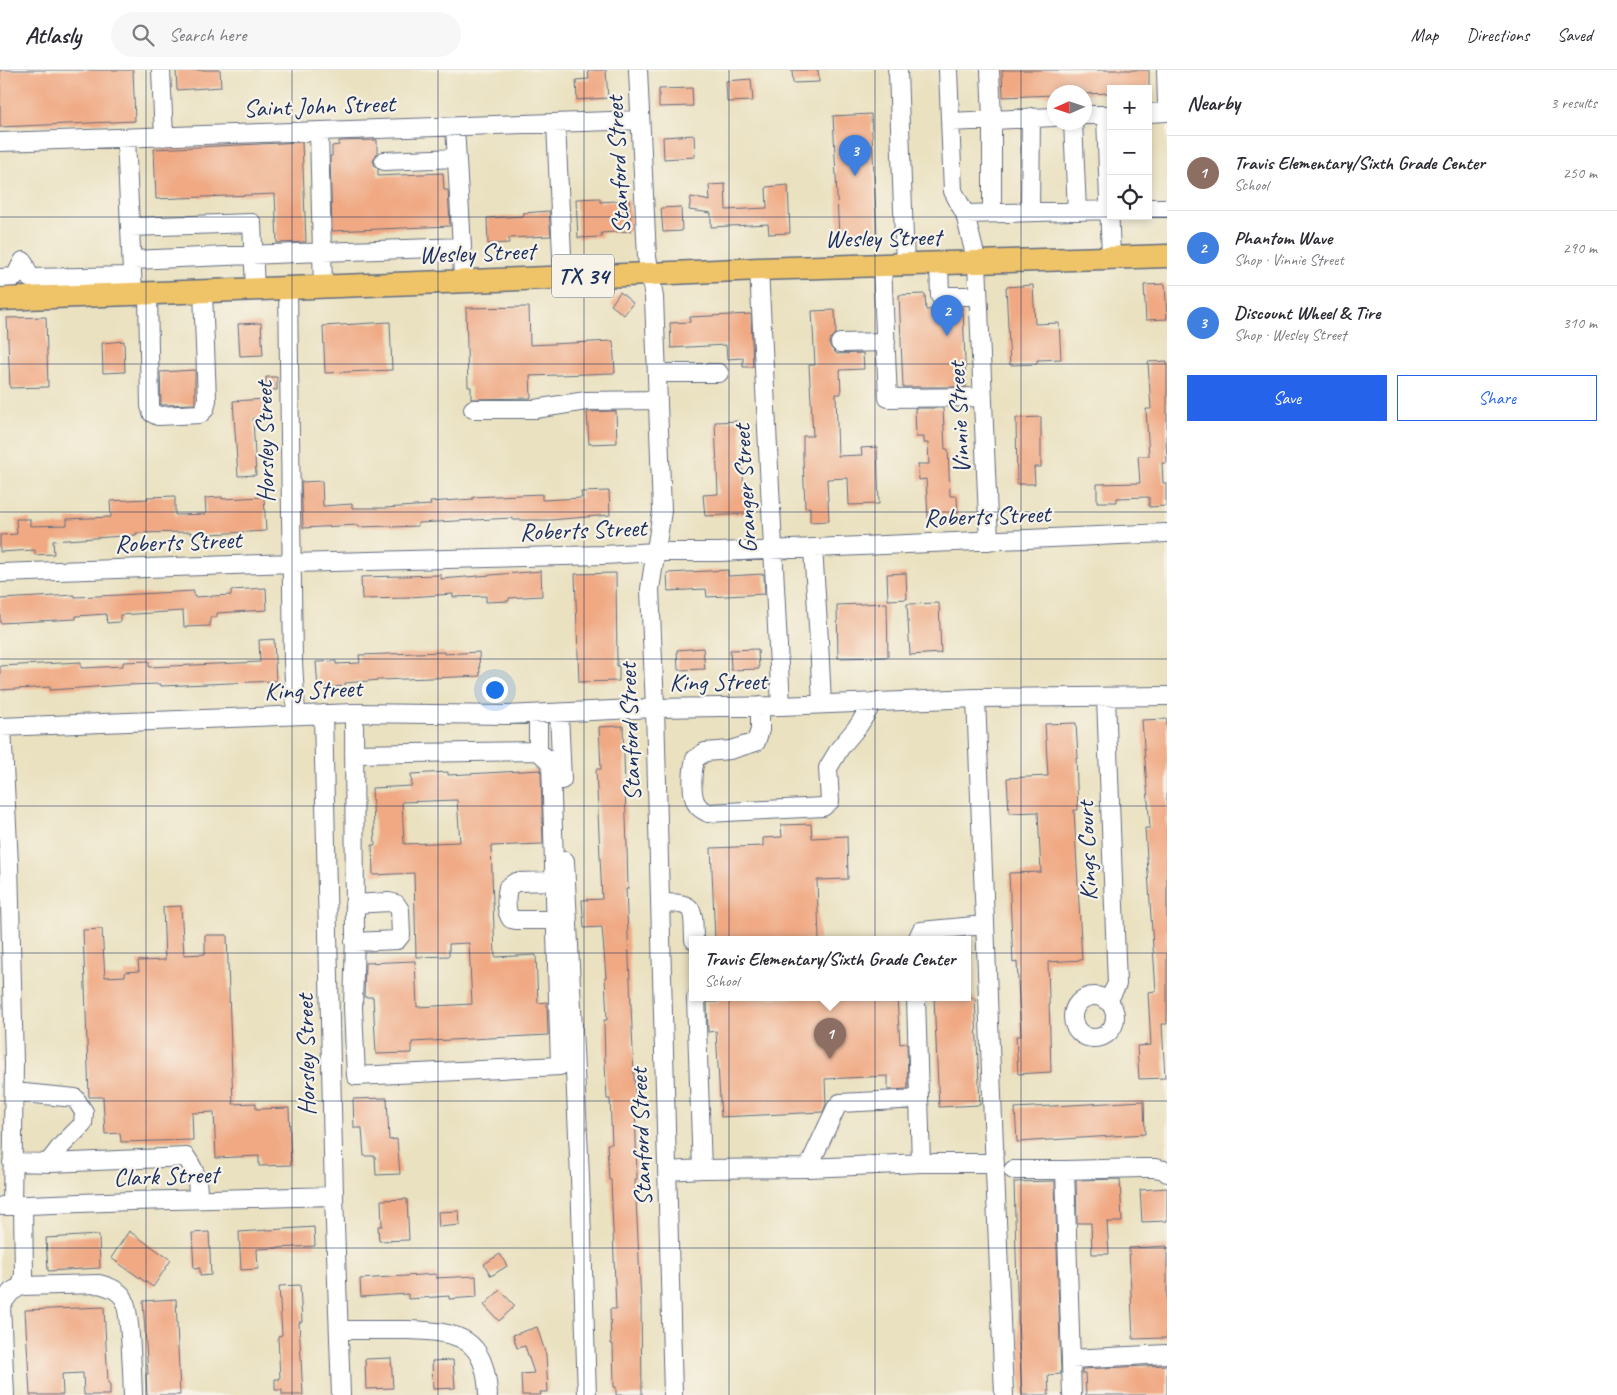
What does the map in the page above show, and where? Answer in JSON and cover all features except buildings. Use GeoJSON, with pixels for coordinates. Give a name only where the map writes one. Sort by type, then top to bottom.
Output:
{"type":"FeatureCollection","features":[{"type":"Feature","properties":{"kind":"main road","name":"Wesley Street"},"geometry":{"type":"LineString","coordinates":[[0,299],[136,281],[203,291],[759,269],[1167,256]]}},
{"type":"Feature","properties":{"kind":"street"},"geometry":{"type":"LineString","coordinates":[[161,70],[164,137]]}},
{"type":"Feature","properties":{"kind":"street","name":"Stanford Street"},"geometry":{"type":"LineString","coordinates":[[638,70],[647,257],[654,297],[662,511],[650,589],[655,708],[673,1395]]}},
{"type":"Feature","properties":{"kind":"street"},"geometry":{"type":"LineString","coordinates":[[897,70],[905,265]]}},
{"type":"Feature","properties":{"kind":"street","name":"Vinnie Street"},"geometry":{"type":"LineString","coordinates":[[948,70],[953,191],[965,214],[977,263],[989,541]]}},
{"type":"Feature","properties":{"kind":"street"},"geometry":{"type":"LineString","coordinates":[[990,70],[992,213]]}},
{"type":"Feature","properties":{"kind":"street"},"geometry":{"type":"LineString","coordinates":[[1166,70],[1167,104]]}},
{"type":"Feature","properties":{"kind":"street"},"geometry":{"type":"LineString","coordinates":[[1152,113],[1167,112]]}},
{"type":"Feature","properties":{"kind":"street"},"geometry":{"type":"LineString","coordinates":[[1092,115],[1107,115]]}},
{"type":"Feature","properties":{"kind":"street"},"geometry":{"type":"LineString","coordinates":[[950,122],[1047,117]]}},
{"type":"Feature","properties":{"kind":"street"},"geometry":{"type":"LineString","coordinates":[[1030,212],[1031,118]]}},
{"type":"Feature","properties":{"kind":"street","name":"Saint John Street"},"geometry":{"type":"LineString","coordinates":[[0,142],[640,120]]}},
{"type":"Feature","properties":{"kind":"street"},"geometry":{"type":"LineString","coordinates":[[556,123],[563,277]]}},
{"type":"Feature","properties":{"kind":"street"},"geometry":{"type":"LineString","coordinates":[[455,127],[463,281]]}},
{"type":"Feature","properties":{"kind":"street"},"geometry":{"type":"LineString","coordinates":[[1073,130],[1077,211]]}},
{"type":"Feature","properties":{"kind":"street"},"geometry":{"type":"LineString","coordinates":[[1108,130],[1109,175]]}},
{"type":"Feature","properties":{"kind":"street"},"geometry":{"type":"LineString","coordinates":[[319,132],[323,286]]}},
{"type":"Feature","properties":{"kind":"street"},"geometry":{"type":"LineString","coordinates":[[126,138],[130,227],[150,406],[152,413],[158,416],[200,414],[205,409],[207,400],[203,291]]}},
{"type":"Feature","properties":{"kind":"street"},"geometry":{"type":"LineString","coordinates":[[384,161],[457,158]]}},
{"type":"Feature","properties":{"kind":"street"},"geometry":{"type":"LineString","coordinates":[[1152,208],[1167,208]]}},
{"type":"Feature","properties":{"kind":"street"},"geometry":{"type":"LineString","coordinates":[[965,214],[1107,210]]}},
{"type":"Feature","properties":{"kind":"street"},"geometry":{"type":"LineString","coordinates":[[1110,220],[1111,258]]}},
{"type":"Feature","properties":{"kind":"street"},"geometry":{"type":"LineString","coordinates":[[130,227],[252,223],[255,289]]}},
{"type":"Feature","properties":{"kind":"street"},"geometry":{"type":"LineString","coordinates":[[0,278],[15,277],[23,261],[30,278],[136,281],[199,256],[254,256],[462,246]]}},
{"type":"Feature","properties":{"kind":"street"},"geometry":{"type":"LineString","coordinates":[[940,264],[940,296],[978,296]]}},
{"type":"Feature","properties":{"kind":"street"},"geometry":{"type":"LineString","coordinates":[[882,266],[888,398],[983,397]]}},
{"type":"Feature","properties":{"kind":"street","name":"Granger Street"},"geometry":{"type":"LineString","coordinates":[[759,269],[780,706]]}},
{"type":"Feature","properties":{"kind":"street","name":"Horsley Street"},"geometry":{"type":"LineString","coordinates":[[288,288],[296,715]]}},
{"type":"Feature","properties":{"kind":"street"},"geometry":{"type":"LineString","coordinates":[[840,343],[886,342]]}},
{"type":"Feature","properties":{"kind":"street"},"geometry":{"type":"LineString","coordinates":[[657,373],[718,372]]}},
{"type":"Feature","properties":{"kind":"street"},"geometry":{"type":"LineString","coordinates":[[473,409],[534,409],[586,401],[658,400]]}},
{"type":"Feature","properties":{"kind":"street","name":"Roberts Street"},"geometry":{"type":"LineString","coordinates":[[0,573],[292,563],[525,558],[656,552],[719,552],[1167,534]]}},
{"type":"Feature","properties":{"kind":"street"},"geometry":{"type":"LineString","coordinates":[[813,548],[822,704]]}},
{"type":"Feature","properties":{"kind":"street","name":"King Street"},"geometry":{"type":"LineString","coordinates":[[1,727],[354,713],[538,714],[655,708],[780,706],[976,698],[1167,696]]}},
{"type":"Feature","properties":{"kind":"street"},"geometry":{"type":"LineString","coordinates":[[976,698],[1004,1395]]}},
{"type":"Feature","properties":{"kind":"street","name":"Kings Court"},"geometry":{"type":"LineString","coordinates":[[1106,698],[1117,984],[1108,1001]]}},
{"type":"Feature","properties":{"kind":"street"},"geometry":{"type":"LineString","coordinates":[[760,706],[760,730],[756,742],[730,750],[705,752],[695,759],[692,768],[694,796],[698,807],[708,813],[823,807],[830,801],[828,768],[873,702]]}},
{"type":"Feature","properties":{"kind":"street"},"geometry":{"type":"LineString","coordinates":[[354,713],[353,1008],[356,1076],[560,1066],[551,763],[538,751],[354,754]]}},
{"type":"Feature","properties":{"kind":"street"},"geometry":{"type":"LineString","coordinates":[[559,713],[580,1177],[587,1395]]}},
{"type":"Feature","properties":{"kind":"street","name":"Horsley Street"},"geometry":{"type":"LineString","coordinates":[[323,714],[340,1395]]}},
{"type":"Feature","properties":{"kind":"street"},"geometry":{"type":"LineString","coordinates":[[538,714],[538,751]]}},
{"type":"Feature","properties":{"kind":"street"},"geometry":{"type":"LineString","coordinates":[[1,727],[9,864],[14,1092],[12,1206],[24,1275],[21,1286]]}},
{"type":"Feature","properties":{"kind":"street"},"geometry":{"type":"LineString","coordinates":[[554,881],[516,882],[508,887],[507,893],[508,915],[511,919],[555,920]]}},
{"type":"Feature","properties":{"kind":"street"},"geometry":{"type":"LineString","coordinates":[[354,904],[389,902],[396,904],[400,910],[401,935],[397,940],[354,942]]}},
{"type":"Feature","properties":{"kind":"street"},"geometry":{"type":"LineString","coordinates":[[660,903],[685,904],[690,908],[693,917],[694,936]]}},
{"type":"Feature","properties":{"kind":"street"},"geometry":{"type":"LineString","coordinates":[[918,936],[920,931],[985,925]]}},
{"type":"Feature","properties":{"kind":"street"},"geometry":{"type":"LineString","coordinates":[[696,1001],[702,1169]]}},
{"type":"Feature","properties":{"kind":"street"},"geometry":{"type":"LineString","coordinates":[[916,1001],[921,1163]]}},
{"type":"Feature","properties":{"kind":"street"},"geometry":{"type":"LineString","coordinates":[[14,1092],[75,1098],[84,1112],[82,1124],[48,1163]]}},
{"type":"Feature","properties":{"kind":"street"},"geometry":{"type":"LineString","coordinates":[[808,1168],[840,1103],[920,1099]]}},
{"type":"Feature","properties":{"kind":"street"},"geometry":{"type":"LineString","coordinates":[[12,1162],[48,1163],[186,1157],[193,1167],[198,1182],[198,1200]]}},
{"type":"Feature","properties":{"kind":"street"},"geometry":{"type":"LineString","coordinates":[[667,1171],[921,1163],[995,1163]]}},
{"type":"Feature","properties":{"kind":"street"},"geometry":{"type":"LineString","coordinates":[[1013,1170],[1155,1168],[1164,1170],[1167,1174]]}},
{"type":"Feature","properties":{"kind":"street"},"geometry":{"type":"LineString","coordinates":[[1065,1170],[1072,1395]]}},
{"type":"Feature","properties":{"kind":"street","name":"Clark Street"},"geometry":{"type":"LineString","coordinates":[[12,1206],[334,1196]]}},
{"type":"Feature","properties":{"kind":"street"},"geometry":{"type":"LineString","coordinates":[[5,1395],[1,1305],[11,1292],[21,1286],[99,1284],[111,1288],[123,1297],[128,1314],[133,1395]]}},
{"type":"Feature","properties":{"kind":"street"},"geometry":{"type":"LineString","coordinates":[[339,1330],[439,1331],[454,1335],[466,1341],[476,1350],[484,1364],[488,1395]]}},
{"type":"Feature","properties":{"kind":"street"},"geometry":{"type":"LineString","coordinates":[[1071,1358],[1167,1354]]}},
{"type":"Feature","properties":{"kind":"place","name":"Discount Wheel & Tire"},"geometry":{"type":"Point","coordinates":[855,176]}},
{"type":"Feature","properties":{"kind":"place","name":"Phantom Wave"},"geometry":{"type":"Point","coordinates":[947,336]}},
{"type":"Feature","properties":{"kind":"place","name":"Travis Elementary/Sixth Grade Center"},"geometry":{"type":"Point","coordinates":[830,1059]}}]}
